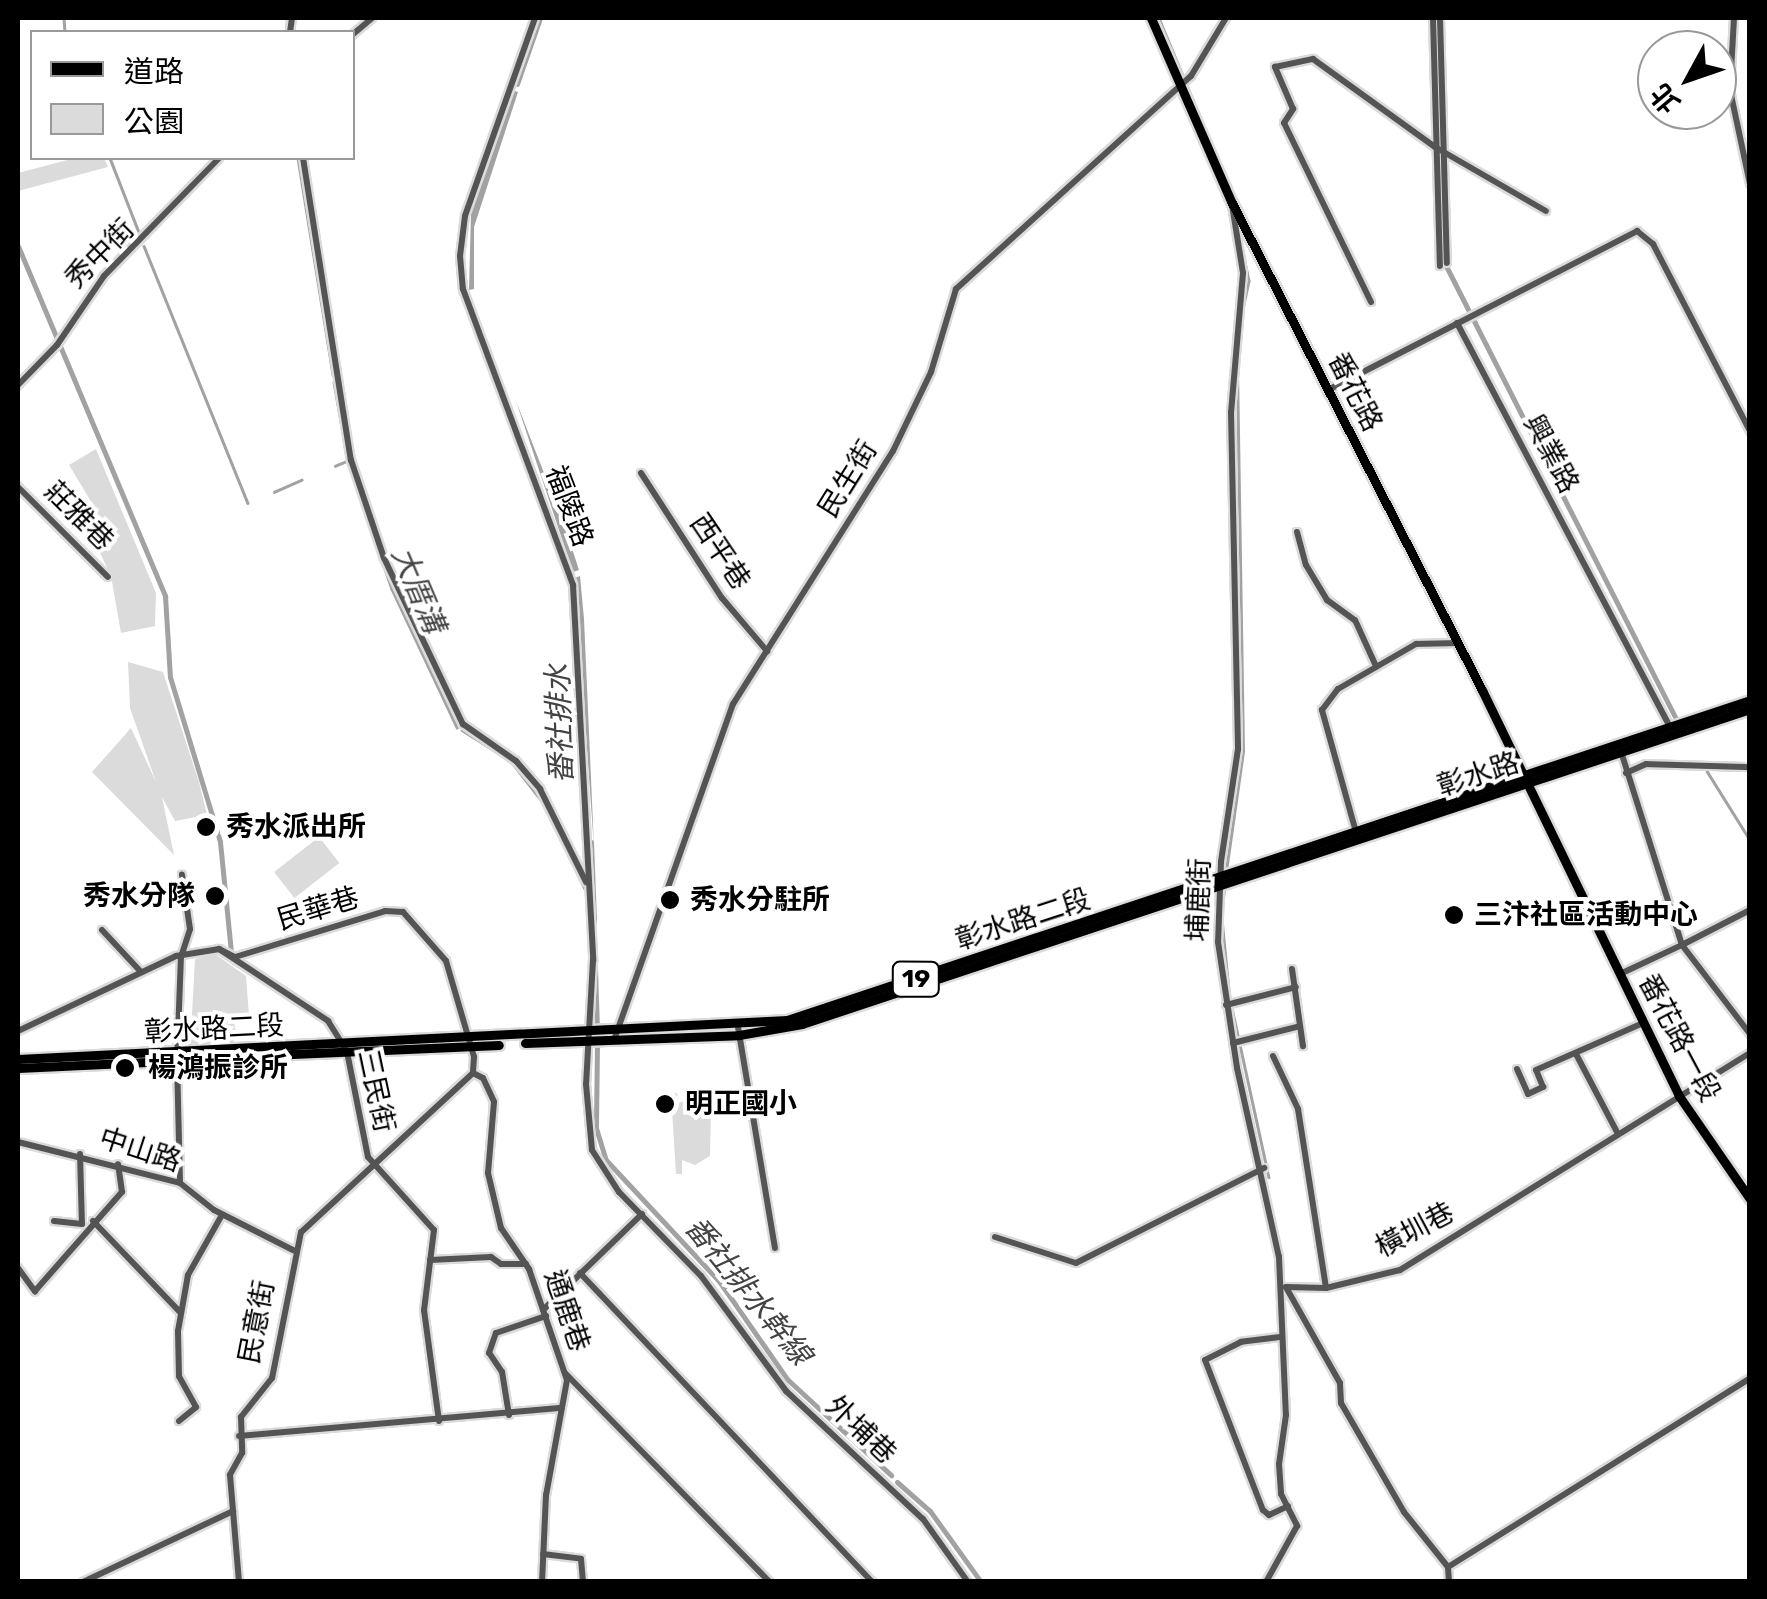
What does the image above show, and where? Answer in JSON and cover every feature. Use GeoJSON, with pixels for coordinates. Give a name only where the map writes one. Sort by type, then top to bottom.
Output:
{"type":"FeatureCollection","features":[{"type":"Feature","properties":{"kind":"main road","name":"番花路"},"geometry":{"type":"LineString","coordinates":[[1151,18],[1232,203],[1526,779]]}},
{"type":"Feature","properties":{"kind":"main road","name":"彰水路"},"geometry":{"type":"LineString","coordinates":[[1221,881],[1750,700]]}},
{"type":"Feature","properties":{"kind":"main road","name":"彰水路"},"geometry":{"type":"LineString","coordinates":[[1221,881],[1356,832],[1621,752],[1671,730],[1750,709]]}},
{"type":"Feature","properties":{"kind":"main road","name":"番花路一段"},"geometry":{"type":"LineString","coordinates":[[1526,779],[1679,1096],[1750,1198]]}},
{"type":"Feature","properties":{"kind":"main road","name":"彰水路二段"},"geometry":{"type":"LineString","coordinates":[[18,1068],[738,1031],[917,983],[1221,881]]}},
{"type":"Feature","properties":{"kind":"main road","name":"彰水路二段"},"geometry":{"type":"LineString","coordinates":[[18,1060],[177,1058]]}},
{"type":"Feature","properties":{"kind":"street","name":"福陵路"},"geometry":{"type":"LineString","coordinates":[[534,18],[465,216],[460,256],[463,289],[571,576],[595,1037],[586,1084],[592,1150],[642,1214]]}},
{"type":"Feature","properties":{"kind":"street","name":"民生街"},"geometry":{"type":"LineString","coordinates":[[615,1036],[722,729],[766,651],[893,450],[931,372],[956,290],[1180,86],[1226,18]]}},
{"type":"Feature","properties":{"kind":"street"},"geometry":{"type":"LineString","coordinates":[[1437,18],[1444,265]]}},
{"type":"Feature","properties":{"kind":"street"},"geometry":{"type":"LineString","coordinates":[[1734,18],[1730,90],[1750,184]]}},
{"type":"Feature","properties":{"kind":"street"},"geometry":{"type":"LineString","coordinates":[[1371,302],[1284,124],[1293,109],[1273,69],[1313,59],[1439,149],[1546,212]]}},
{"type":"Feature","properties":{"kind":"street","name":"秀中街"},"geometry":{"type":"LineString","coordinates":[[18,385],[57,345],[92,289],[217,160]]}},
{"type":"Feature","properties":{"kind":"street"},"geometry":{"type":"LineString","coordinates":[[303,160],[351,460],[384,558],[463,724],[516,761],[540,790],[588,887]]}},
{"type":"Feature","properties":{"kind":"street","name":"埔鹿街"},"geometry":{"type":"LineString","coordinates":[[1232,203],[1243,273],[1231,412],[1238,750],[1221,881],[1218,942],[1233,1043],[1264,1168],[1279,1257],[1286,1414],[1279,1464],[1295,1536],[1266,1582]]}},
{"type":"Feature","properties":{"kind":"street"},"geometry":{"type":"LineString","coordinates":[[1328,390],[1637,231],[1653,244],[1750,431]]}},
{"type":"Feature","properties":{"kind":"street","name":"興業路"},"geometry":{"type":"LineString","coordinates":[[1457,323],[1671,730]]}},
{"type":"Feature","properties":{"kind":"street","name":"西平巷"},"geometry":{"type":"LineString","coordinates":[[642,473],[722,598],[766,651]]}},
{"type":"Feature","properties":{"kind":"street","name":"莊雅巷"},"geometry":{"type":"LineString","coordinates":[[18,487],[108,576]]}},
{"type":"Feature","properties":{"kind":"street"},"geometry":{"type":"LineString","coordinates":[[1297,532],[1306,565],[1327,600],[1355,620],[1376,666]]}},
{"type":"Feature","properties":{"kind":"street"},"geometry":{"type":"LineString","coordinates":[[571,576],[582,572]]}},
{"type":"Feature","properties":{"kind":"street"},"geometry":{"type":"LineString","coordinates":[[1356,832],[1346,780],[1320,715],[1338,688],[1376,666],[1427,641],[1458,642]]}},
{"type":"Feature","properties":{"kind":"street"},"geometry":{"type":"LineString","coordinates":[[1621,752],[1682,945],[1750,1034]]}},
{"type":"Feature","properties":{"kind":"street"},"geometry":{"type":"LineString","coordinates":[[1626,773],[1646,764],[1750,767]]}},
{"type":"Feature","properties":{"kind":"street"},"geometry":{"type":"LineString","coordinates":[[180,1183],[177,1058],[181,956],[190,929],[182,875]]}},
{"type":"Feature","properties":{"kind":"street"},"geometry":{"type":"LineString","coordinates":[[1620,974],[1750,910]]}},
{"type":"Feature","properties":{"kind":"street","name":"民華巷"},"geometry":{"type":"LineString","coordinates":[[219,949],[235,957],[384,911],[403,912],[446,961],[472,1043]]}},
{"type":"Feature","properties":{"kind":"street"},"geometry":{"type":"LineString","coordinates":[[102,930],[141,972]]}},
{"type":"Feature","properties":{"kind":"street"},"geometry":{"type":"LineString","coordinates":[[18,1031],[141,972],[181,956],[219,949]]}},
{"type":"Feature","properties":{"kind":"street","name":"三民街"},"geometry":{"type":"LineString","coordinates":[[219,949],[328,1021],[346,1049],[362,1143],[372,1163]]}},
{"type":"Feature","properties":{"kind":"street"},"geometry":{"type":"LineString","coordinates":[[1292,969],[1302,1046]]}},
{"type":"Feature","properties":{"kind":"street"},"geometry":{"type":"LineString","coordinates":[[1226,1005],[1296,987]]}},
{"type":"Feature","properties":{"kind":"street"},"geometry":{"type":"LineString","coordinates":[[1517,1069],[1528,1094],[1544,1087],[1536,1070],[1644,1022]]}},
{"type":"Feature","properties":{"kind":"street"},"geometry":{"type":"LineString","coordinates":[[1233,1043],[1300,1026]]}},
{"type":"Feature","properties":{"kind":"street"},"geometry":{"type":"LineString","coordinates":[[738,1031],[775,1248]]}},
{"type":"Feature","properties":{"kind":"street"},"geometry":{"type":"LineString","coordinates":[[472,1043],[473,1073]]}},
{"type":"Feature","properties":{"kind":"street"},"geometry":{"type":"LineString","coordinates":[[1576,1054],[1618,1134]]}},
{"type":"Feature","properties":{"kind":"street","name":"橫圳巷"},"geometry":{"type":"LineString","coordinates":[[1448,1567],[1392,1492],[1286,1286],[1326,1288],[1400,1270],[1750,1054]]}},
{"type":"Feature","properties":{"kind":"street"},"geometry":{"type":"LineString","coordinates":[[1272,1056],[1298,1109],[1304,1180],[1326,1288]]}},
{"type":"Feature","properties":{"kind":"street","name":"民意街"},"geometry":{"type":"LineString","coordinates":[[239,1582],[230,1474],[242,1453],[239,1436],[244,1409],[272,1378],[293,1250],[308,1220],[473,1073]]}},
{"type":"Feature","properties":{"kind":"street","name":"通鹿巷"},"geometry":{"type":"LineString","coordinates":[[473,1073],[483,1078],[494,1102],[488,1173],[501,1228],[527,1264],[565,1372],[542,1554],[542,1582]]}},
{"type":"Feature","properties":{"kind":"street","name":"中山路"},"geometry":{"type":"LineString","coordinates":[[18,1142],[80,1154],[180,1183],[222,1215],[293,1250]]}},
{"type":"Feature","properties":{"kind":"street"},"geometry":{"type":"LineString","coordinates":[[80,1154],[88,1224]]}},
{"type":"Feature","properties":{"kind":"street"},"geometry":{"type":"LineString","coordinates":[[372,1163],[434,1230],[425,1338],[439,1421]]}},
{"type":"Feature","properties":{"kind":"street"},"geometry":{"type":"LineString","coordinates":[[18,1268],[35,1290],[88,1224],[122,1192],[118,1164]]}},
{"type":"Feature","properties":{"kind":"street"},"geometry":{"type":"LineString","coordinates":[[995,1236],[1076,1263],[1264,1168]]}},
{"type":"Feature","properties":{"kind":"street"},"geometry":{"type":"LineString","coordinates":[[509,1415],[502,1372],[489,1353],[496,1333],[545,1313],[642,1214]]}},
{"type":"Feature","properties":{"kind":"street","name":"外埔巷"},"geometry":{"type":"LineString","coordinates":[[642,1214],[725,1308],[786,1391],[922,1519],[968,1582]]}},
{"type":"Feature","properties":{"kind":"street"},"geometry":{"type":"LineString","coordinates":[[179,1420],[196,1406],[180,1380],[180,1312],[194,1257],[222,1215]]}},
{"type":"Feature","properties":{"kind":"street"},"geometry":{"type":"LineString","coordinates":[[54,1221],[88,1224],[180,1312]]}},
{"type":"Feature","properties":{"kind":"street"},"geometry":{"type":"LineString","coordinates":[[430,1260],[491,1256],[501,1264],[527,1264]]}},
{"type":"Feature","properties":{"kind":"street"},"geometry":{"type":"LineString","coordinates":[[580,1273],[872,1582]]}},
{"type":"Feature","properties":{"kind":"street"},"geometry":{"type":"LineString","coordinates":[[1280,1337],[1241,1342],[1204,1360],[1263,1510],[1270,1515],[1288,1506]]}},
{"type":"Feature","properties":{"kind":"street"},"geometry":{"type":"LineString","coordinates":[[565,1372],[770,1582]]}},
{"type":"Feature","properties":{"kind":"street"},"geometry":{"type":"LineString","coordinates":[[1449,1582],[1448,1567],[1750,1378]]}},
{"type":"Feature","properties":{"kind":"street"},"geometry":{"type":"LineString","coordinates":[[239,1436],[562,1408]]}},
{"type":"Feature","properties":{"kind":"street"},"geometry":{"type":"LineString","coordinates":[[83,1582],[233,1511]]}},
{"type":"Feature","properties":{"kind":"street"},"geometry":{"type":"LineString","coordinates":[[542,1554],[581,1559],[583,1582]]}},
{"type":"Feature","properties":{"kind":"green space"},"geometry":{"type":"Polygon","coordinates":[[[67,160],[105,160],[108,167],[18,191],[18,173],[67,160]]]}},
{"type":"Feature","properties":{"kind":"green space"},"geometry":{"type":"Polygon","coordinates":[[[96,449],[156,593],[155,626],[121,633],[111,576],[84,519],[92,503],[69,465],[96,449]]]}},
{"type":"Feature","properties":{"kind":"green space"},"geometry":{"type":"Polygon","coordinates":[[[128,662],[163,672],[207,815],[175,821],[162,797],[174,855],[92,772],[131,728],[156,782],[130,708],[128,662]]]}},
{"type":"Feature","properties":{"kind":"green space"},"geometry":{"type":"Polygon","coordinates":[[[319,837],[339,863],[294,898],[274,872],[319,837]]]}},
{"type":"Feature","properties":{"kind":"green space"},"geometry":{"type":"Polygon","coordinates":[[[215,954],[246,976],[249,1016],[233,1017],[237,1037],[228,1049],[190,1050],[195,959],[215,954]]]}},
{"type":"Feature","properties":{"kind":"green space"},"geometry":{"type":"Polygon","coordinates":[[[677,1093],[678,1103],[698,1097],[711,1110],[710,1156],[695,1165],[682,1160],[682,1174],[676,1174],[671,1094],[677,1093]]]}},
{"type":"Feature","properties":{"kind":"shaded area"},"geometry":{"type":"Polygon","coordinates":[[[512,90],[518,92],[474,227],[474,289],[469,290],[471,214],[512,90]]]}},
{"type":"Feature","properties":{"kind":"shaded area"},"geometry":{"type":"Polygon","coordinates":[[[516,401],[565,527],[579,570],[573,572],[516,401]]]}},
{"type":"Feature","properties":{"kind":"shaded area"},"geometry":{"type":"Polygon","coordinates":[[[580,576],[584,619],[594,847],[575,578],[580,576]]]}},
{"type":"Feature","properties":{"kind":"waterway"},"geometry":{"type":"LineString","coordinates":[[64,18],[65,30]]}},
{"type":"Feature","properties":{"kind":"waterway","name":"大厝溝"},"geometry":{"type":"LineString","coordinates":[[286,30],[287,18]]}},
{"type":"Feature","properties":{"kind":"waterway","name":"番社排水"},"geometry":{"type":"LineString","coordinates":[[517,84],[540,18]]}},
{"type":"Feature","properties":{"kind":"waterway"},"geometry":{"type":"LineString","coordinates":[[1159,18],[1237,205]]}},
{"type":"Feature","properties":{"kind":"waterway"},"geometry":{"type":"LineString","coordinates":[[111,160],[140,235]]}},
{"type":"Feature","properties":{"kind":"waterway","name":"大厝溝"},"geometry":{"type":"LineString","coordinates":[[298,160],[333,375]]}},
{"type":"Feature","properties":{"kind":"waterway"},"geometry":{"type":"LineString","coordinates":[[1239,232],[1249,281],[1242,313]]}},
{"type":"Feature","properties":{"kind":"waterway"},"geometry":{"type":"LineString","coordinates":[[18,246],[165,596],[170,677],[220,842],[231,953]]}},
{"type":"Feature","properties":{"kind":"waterway"},"geometry":{"type":"LineString","coordinates":[[144,246],[248,503]]}},
{"type":"Feature","properties":{"kind":"waterway"},"geometry":{"type":"LineString","coordinates":[[1444,262],[1676,719]]}},
{"type":"Feature","properties":{"kind":"waterway"},"geometry":{"type":"LineString","coordinates":[[1226,871],[1243,751],[1237,380]]}},
{"type":"Feature","properties":{"kind":"waterway","name":"大厝溝"},"geometry":{"type":"LineString","coordinates":[[334,382],[348,461]]}},
{"type":"Feature","properties":{"kind":"waterway"},"geometry":{"type":"LineString","coordinates":[[335,466],[347,461]]}},
{"type":"Feature","properties":{"kind":"waterway","name":"大厝溝"},"geometry":{"type":"LineString","coordinates":[[349,465],[392,589],[457,727]]}},
{"type":"Feature","properties":{"kind":"waterway"},"geometry":{"type":"LineString","coordinates":[[274,492],[301,480]]}},
{"type":"Feature","properties":{"kind":"waterway","name":"大厝溝"},"geometry":{"type":"LineString","coordinates":[[462,730],[503,756]]}},
{"type":"Feature","properties":{"kind":"waterway","name":"大厝溝"},"geometry":{"type":"LineString","coordinates":[[510,760],[545,805]]}},
{"type":"Feature","properties":{"kind":"waterway"},"geometry":{"type":"LineString","coordinates":[[1707,771],[1750,840]]}},
{"type":"Feature","properties":{"kind":"waterway","name":"番社排水"},"geometry":{"type":"LineString","coordinates":[[591,842],[594,921]]}},
{"type":"Feature","properties":{"kind":"waterway","name":"大厝溝"},"geometry":{"type":"LineString","coordinates":[[566,848],[585,889]]}},
{"type":"Feature","properties":{"kind":"waterway"},"geometry":{"type":"LineString","coordinates":[[1222,906],[1224,889]]}},
{"type":"Feature","properties":{"kind":"waterway"},"geometry":{"type":"LineString","coordinates":[[1222,919],[1230,1000]]}},
{"type":"Feature","properties":{"kind":"waterway","name":"番社排水"},"geometry":{"type":"LineString","coordinates":[[595,967],[597,1031]]}},
{"type":"Feature","properties":{"kind":"waterway"},"geometry":{"type":"LineString","coordinates":[[1232,1008],[1269,1177]]}},
{"type":"Feature","properties":{"kind":"waterway","name":"番社排水幹線"},"geometry":{"type":"LineString","coordinates":[[597,1042],[596,1128],[606,1160],[719,1281],[787,1379],[891,1475]]}},
{"type":"Feature","properties":{"kind":"waterway","name":"番社排水幹線"},"geometry":{"type":"LineString","coordinates":[[897,1482],[930,1511],[981,1582]]}},
{"type":"Feature","properties":{"kind":"place","name":"秀水派出所"},"geometry":{"type":"Point","coordinates":[206,827]}},
{"type":"Feature","properties":{"kind":"place","name":"秀水分隊"},"geometry":{"type":"Point","coordinates":[215,896]}},
{"type":"Feature","properties":{"kind":"place","name":"秀水分駐所"},"geometry":{"type":"Point","coordinates":[670,900]}},
{"type":"Feature","properties":{"kind":"place","name":"三汴社區活動中心"},"geometry":{"type":"Point","coordinates":[1454,915]}},
{"type":"Feature","properties":{"kind":"place","name":"楊鴻振診所"},"geometry":{"type":"Point","coordinates":[125,1068]}},
{"type":"Feature","properties":{"kind":"place","name":"明正國小"},"geometry":{"type":"Point","coordinates":[665,1104]}}]}
